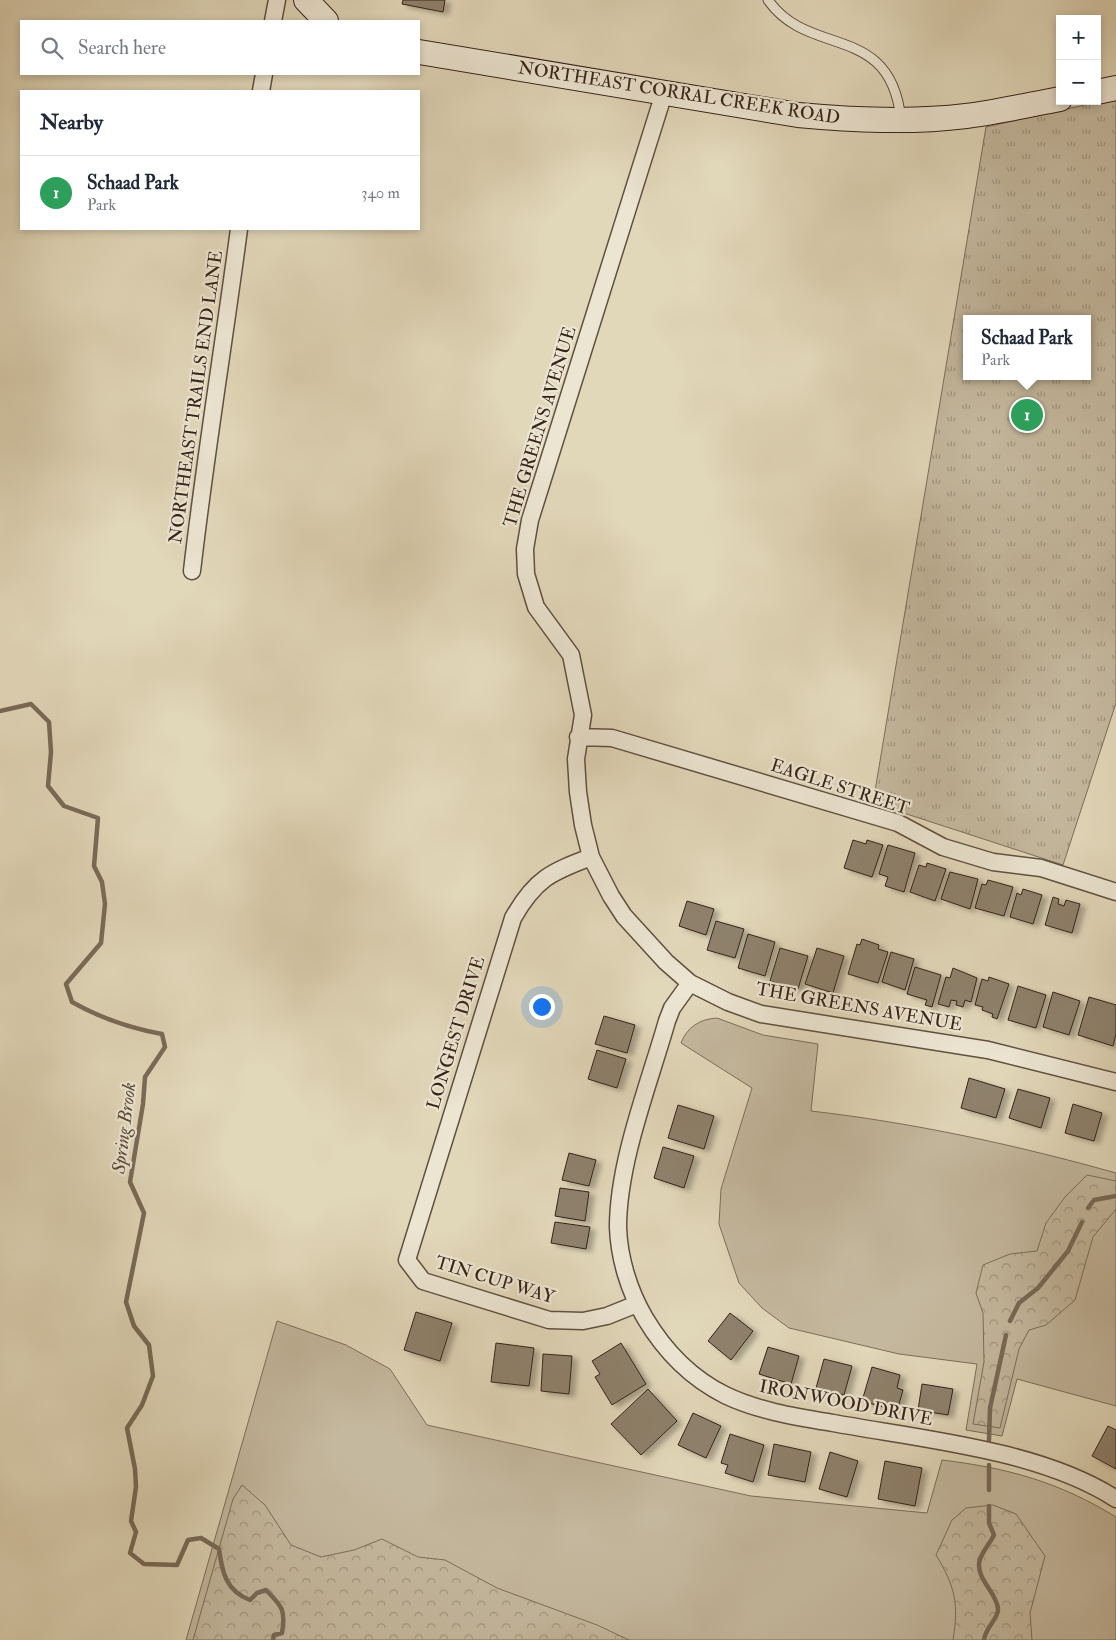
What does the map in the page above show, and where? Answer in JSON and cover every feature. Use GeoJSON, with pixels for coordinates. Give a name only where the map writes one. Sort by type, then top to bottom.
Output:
{"type":"FeatureCollection","features":[{"type":"Feature","properties":{"kind":"street"},"geometry":{"type":"LineString","coordinates":[[273,20],[277,0]]}},
{"type":"Feature","properties":{"kind":"street"},"geometry":{"type":"LineString","coordinates":[[306,0],[325,20]]}},
{"type":"Feature","properties":{"kind":"street","name":"NORTHEAST CORRAL CREEK ROAD"},"geometry":{"type":"LineString","coordinates":[[420,52],[798,115],[845,119],[901,120],[965,116],[1056,100]]}},
{"type":"Feature","properties":{"kind":"street"},"geometry":{"type":"LineString","coordinates":[[261,90],[264,75]]}},
{"type":"Feature","properties":{"kind":"street"},"geometry":{"type":"LineString","coordinates":[[1101,91],[1116,88]]}},
{"type":"Feature","properties":{"kind":"street","name":"THE GREENS AVENUE"},"geometry":{"type":"LineString","coordinates":[[664,93],[530,520],[525,549],[526,574],[536,607],[571,655],[583,715],[578,736],[576,760],[578,792],[583,825],[591,857],[611,896],[624,916],[660,956],[690,983],[728,1002],[761,1014],[988,1050],[1116,1082]]}},
{"type":"Feature","properties":{"kind":"street","name":"NORTHEAST TRAILS END LANE"},"geometry":{"type":"LineString","coordinates":[[192,572],[204,464],[220,377],[239,230]]}},
{"type":"Feature","properties":{"kind":"street","name":"EAGLE STREET"},"geometry":{"type":"LineString","coordinates":[[578,736],[612,738],[898,823],[943,847],[968,855],[993,862],[1040,868],[1116,892]]}},
{"type":"Feature","properties":{"kind":"street","name":"LONGEST DRIVE"},"geometry":{"type":"LineString","coordinates":[[407,1260],[513,918],[526,894],[552,872],[591,857]]}},
{"type":"Feature","properties":{"kind":"street","name":"IRONWOOD DRIVE"},"geometry":{"type":"LineString","coordinates":[[690,983],[672,1008],[667,1021],[623,1174],[618,1227],[621,1258],[637,1304],[656,1336],[675,1358],[697,1377],[724,1395],[760,1408],[802,1418],[957,1445],[1035,1462],[1092,1485],[1116,1500]]}},
{"type":"Feature","properties":{"kind":"street","name":"TIN CUP WAY"},"geometry":{"type":"LineString","coordinates":[[407,1260],[423,1281],[549,1320],[583,1321],[607,1316],[637,1304]]}},
{"type":"Feature","properties":{"kind":"lane"},"geometry":{"type":"LineString","coordinates":[[768,0],[788,22],[851,47],[878,62],[888,74],[899,99],[901,120]]}},
{"type":"Feature","properties":{"kind":"green space"},"geometry":{"type":"Polygon","coordinates":[[[1116,98],[1116,703],[1063,865],[873,803],[986,127],[1085,105],[1101,105],[1101,101],[1116,98]]]}},
{"type":"Feature","properties":{"kind":"green space"},"geometry":{"type":"Polygon","coordinates":[[[717,1018],[763,1035],[818,1044],[811,1111],[965,1136],[1041,1153],[1116,1173],[1116,1406],[1017,1379],[1002,1436],[966,1430],[977,1364],[899,1354],[789,1328],[762,1308],[739,1283],[719,1224],[721,1189],[752,1088],[681,1043],[687,1032],[695,1025],[705,1020],[717,1018]]]}},
{"type":"Feature","properties":{"kind":"green space"},"geometry":{"type":"Polygon","coordinates":[[[1087,1175],[1116,1181],[1116,1209],[1093,1237],[1075,1300],[1046,1325],[1029,1330],[1019,1349],[1000,1428],[973,1424],[984,1362],[983,1313],[976,1293],[983,1265],[1010,1254],[1037,1251],[1046,1223],[1065,1197],[1087,1175]]]}},
{"type":"Feature","properties":{"kind":"green space"},"geometry":{"type":"Polygon","coordinates":[[[277,1321],[346,1345],[390,1369],[427,1425],[751,1496],[927,1513],[942,1460],[989,1467],[1032,1478],[1074,1494],[1116,1517],[1116,1640],[186,1640],[277,1321]]]}},
{"type":"Feature","properties":{"kind":"green space"},"geometry":{"type":"Polygon","coordinates":[[[242,1485],[265,1505],[291,1545],[321,1557],[354,1550],[382,1539],[418,1557],[445,1560],[497,1588],[597,1625],[629,1640],[193,1640],[233,1499],[242,1485]]]}},
{"type":"Feature","properties":{"kind":"green space"},"geometry":{"type":"Polygon","coordinates":[[[993,1505],[1016,1514],[1045,1556],[1030,1613],[1032,1640],[953,1640],[956,1616],[954,1596],[948,1576],[936,1555],[952,1520],[966,1508],[993,1505]]]}},
{"type":"Feature","properties":{"kind":"building"},"geometry":{"type":"Polygon","coordinates":[[[403,0],[445,0],[443,12],[402,4],[403,0]]]}},
{"type":"Feature","properties":{"kind":"building"},"geometry":{"type":"Polygon","coordinates":[[[853,840],[866,844],[867,840],[883,845],[872,877],[844,868],[853,840]]]}},
{"type":"Feature","properties":{"kind":"building"},"geometry":{"type":"Polygon","coordinates":[[[888,845],[915,853],[904,892],[885,886],[888,877],[879,874],[888,845]]]}},
{"type":"Feature","properties":{"kind":"building"},"geometry":{"type":"Polygon","coordinates":[[[927,863],[946,869],[935,901],[910,892],[919,865],[926,867],[927,863]]]}},
{"type":"Feature","properties":{"kind":"building"},"geometry":{"type":"Polygon","coordinates":[[[950,872],[978,879],[970,909],[941,899],[950,872]]]}},
{"type":"Feature","properties":{"kind":"building"},"geometry":{"type":"Polygon","coordinates":[[[988,880],[1013,887],[1004,916],[975,908],[982,884],[986,885],[988,880]]]}},
{"type":"Feature","properties":{"kind":"building"},"geometry":{"type":"Polygon","coordinates":[[[1023,889],[1042,895],[1033,924],[1010,917],[1017,893],[1021,895],[1023,889]]]}},
{"type":"Feature","properties":{"kind":"building"},"geometry":{"type":"Polygon","coordinates":[[[1053,897],[1059,899],[1058,904],[1064,906],[1066,900],[1080,904],[1072,933],[1045,925],[1053,897]]]}},
{"type":"Feature","properties":{"kind":"building"},"geometry":{"type":"Polygon","coordinates":[[[687,901],[714,909],[706,935],[679,926],[687,901]]]}},
{"type":"Feature","properties":{"kind":"building"},"geometry":{"type":"Polygon","coordinates":[[[716,921],[744,929],[735,958],[707,950],[716,921]]]}},
{"type":"Feature","properties":{"kind":"building"},"geometry":{"type":"Polygon","coordinates":[[[748,934],[775,942],[765,976],[738,968],[748,934]]]}},
{"type":"Feature","properties":{"kind":"building"},"geometry":{"type":"Polygon","coordinates":[[[862,939],[879,945],[878,949],[888,952],[878,983],[848,974],[857,944],[860,945],[862,939]]]}},
{"type":"Feature","properties":{"kind":"building"},"geometry":{"type":"Polygon","coordinates":[[[780,948],[808,956],[798,989],[770,981],[780,948]]]}},
{"type":"Feature","properties":{"kind":"building"},"geometry":{"type":"Polygon","coordinates":[[[817,948],[844,956],[833,993],[805,984],[817,948]]]}},
{"type":"Feature","properties":{"kind":"building"},"geometry":{"type":"Polygon","coordinates":[[[891,952],[914,959],[905,990],[882,982],[891,952]]]}},
{"type":"Feature","properties":{"kind":"building"},"geometry":{"type":"Polygon","coordinates":[[[915,967],[941,975],[932,1007],[925,1005],[927,1000],[907,994],[915,967]]]}},
{"type":"Feature","properties":{"kind":"building"},"geometry":{"type":"Polygon","coordinates":[[[953,968],[977,978],[971,1002],[965,1000],[963,1007],[956,1005],[957,1001],[951,1000],[949,1007],[938,1004],[946,977],[950,978],[953,968]]]}},
{"type":"Feature","properties":{"kind":"building"},"geometry":{"type":"Polygon","coordinates":[[[989,977],[1009,984],[997,1019],[992,1017],[993,1014],[982,1010],[983,1007],[975,1005],[982,979],[988,981],[989,977]]]}},
{"type":"Feature","properties":{"kind":"building"},"geometry":{"type":"Polygon","coordinates":[[[1018,986],[1046,995],[1036,1028],[1008,1020],[1018,986]]]}},
{"type":"Feature","properties":{"kind":"building"},"geometry":{"type":"Polygon","coordinates":[[[1053,992],[1080,1001],[1069,1035],[1043,1027],[1053,992]]]}},
{"type":"Feature","properties":{"kind":"building"},"geometry":{"type":"Polygon","coordinates":[[[1089,997],[1116,1005],[1116,1034],[1113,1046],[1078,1035],[1089,997]]]}},
{"type":"Feature","properties":{"kind":"building"},"geometry":{"type":"Polygon","coordinates":[[[604,1016],[635,1025],[627,1053],[595,1044],[604,1016]]]}},
{"type":"Feature","properties":{"kind":"building"},"geometry":{"type":"Polygon","coordinates":[[[597,1050],[626,1059],[617,1088],[588,1079],[597,1050]]]}},
{"type":"Feature","properties":{"kind":"building"},"geometry":{"type":"Polygon","coordinates":[[[969,1078],[1005,1089],[996,1118],[961,1108],[969,1078]]]}},
{"type":"Feature","properties":{"kind":"building"},"geometry":{"type":"Polygon","coordinates":[[[1018,1089],[1050,1098],[1041,1128],[1009,1118],[1018,1089]]]}},
{"type":"Feature","properties":{"kind":"building"},"geometry":{"type":"Polygon","coordinates":[[[1073,1104],[1102,1113],[1094,1141],[1065,1133],[1073,1104]]]}},
{"type":"Feature","properties":{"kind":"building"},"geometry":{"type":"Polygon","coordinates":[[[678,1105],[714,1116],[704,1149],[668,1138],[678,1105]]]}},
{"type":"Feature","properties":{"kind":"building"},"geometry":{"type":"Polygon","coordinates":[[[663,1147],[694,1156],[684,1188],[654,1178],[663,1147]]]}},
{"type":"Feature","properties":{"kind":"building"},"geometry":{"type":"Polygon","coordinates":[[[569,1153],[596,1160],[589,1186],[562,1180],[569,1153]]]}},
{"type":"Feature","properties":{"kind":"building"},"geometry":{"type":"Polygon","coordinates":[[[560,1188],[589,1192],[585,1221],[555,1216],[560,1188]]]}},
{"type":"Feature","properties":{"kind":"building"},"geometry":{"type":"Polygon","coordinates":[[[555,1222],[590,1227],[586,1249],[551,1243],[555,1222]]]}},
{"type":"Feature","properties":{"kind":"building"},"geometry":{"type":"Polygon","coordinates":[[[416,1312],[452,1323],[440,1361],[404,1350],[416,1312]]]}},
{"type":"Feature","properties":{"kind":"building"},"geometry":{"type":"Polygon","coordinates":[[[730,1313],[753,1331],[731,1360],[708,1341],[730,1313]]]}},
{"type":"Feature","properties":{"kind":"building"},"geometry":{"type":"Polygon","coordinates":[[[496,1343],[534,1348],[529,1386],[491,1382],[496,1343]]]}},
{"type":"Feature","properties":{"kind":"building"},"geometry":{"type":"Polygon","coordinates":[[[621,1343],[646,1384],[612,1405],[595,1377],[600,1374],[592,1361],[621,1343]]]}},
{"type":"Feature","properties":{"kind":"building"},"geometry":{"type":"Polygon","coordinates":[[[768,1347],[799,1356],[791,1384],[759,1374],[768,1347]]]}},
{"type":"Feature","properties":{"kind":"building"},"geometry":{"type":"Polygon","coordinates":[[[543,1354],[572,1356],[569,1394],[541,1391],[543,1354]]]}},
{"type":"Feature","properties":{"kind":"building"},"geometry":{"type":"Polygon","coordinates":[[[824,1359],[852,1366],[844,1395],[816,1388],[824,1359]]]}},
{"type":"Feature","properties":{"kind":"building"},"geometry":{"type":"Polygon","coordinates":[[[872,1367],[900,1375],[897,1388],[903,1390],[897,1411],[862,1401],[872,1367]]]}},
{"type":"Feature","properties":{"kind":"building"},"geometry":{"type":"Polygon","coordinates":[[[922,1384],[953,1389],[948,1415],[918,1410],[922,1384]]]}},
{"type":"Feature","properties":{"kind":"building"},"geometry":{"type":"Polygon","coordinates":[[[648,1389],[677,1421],[641,1455],[611,1424],[648,1389]]]}},
{"type":"Feature","properties":{"kind":"building"},"geometry":{"type":"Polygon","coordinates":[[[693,1413],[721,1426],[706,1458],[678,1445],[693,1413]]]}},
{"type":"Feature","properties":{"kind":"building"},"geometry":{"type":"Polygon","coordinates":[[[1108,1426],[1116,1430],[1116,1469],[1092,1456],[1108,1426]]]}},
{"type":"Feature","properties":{"kind":"building"},"geometry":{"type":"Polygon","coordinates":[[[730,1434],[764,1445],[753,1482],[725,1473],[728,1465],[721,1463],[730,1434]]]}},
{"type":"Feature","properties":{"kind":"building"},"geometry":{"type":"Polygon","coordinates":[[[774,1444],[811,1452],[805,1482],[768,1475],[774,1444]]]}},
{"type":"Feature","properties":{"kind":"building"},"geometry":{"type":"Polygon","coordinates":[[[830,1452],[858,1461],[847,1497],[819,1489],[830,1452]]]}},
{"type":"Feature","properties":{"kind":"building"},"geometry":{"type":"Polygon","coordinates":[[[885,1461],[922,1468],[915,1506],[878,1499],[885,1461]]]}},
{"type":"Feature","properties":{"kind":"waterway","name":"Spring Brook"},"geometry":{"type":"LineString","coordinates":[[0,711],[31,704],[49,722],[51,752],[48,786],[64,806],[98,818],[94,866],[102,882],[105,904],[101,943],[66,984],[72,1002],[116,1022],[162,1034],[165,1047],[145,1077],[143,1104],[130,1182],[144,1213],[126,1302],[134,1326],[149,1345],[153,1376],[142,1405],[127,1428],[135,1469],[136,1487],[131,1521],[136,1532],[130,1553],[144,1564],[177,1565],[188,1540],[201,1538],[219,1549],[224,1573],[230,1586],[235,1591],[250,1600],[257,1593],[266,1590],[276,1600],[283,1614],[282,1633],[274,1635],[273,1640]]}},
{"type":"Feature","properties":{"kind":"waterway"},"geometry":{"type":"LineString","coordinates":[[1088,1208],[1094,1200],[1116,1196]]}},
{"type":"Feature","properties":{"kind":"waterway"},"geometry":{"type":"LineString","coordinates":[[1010,1321],[1019,1303],[1038,1288],[1068,1251],[1082,1222]]}},
{"type":"Feature","properties":{"kind":"waterway"},"geometry":{"type":"LineString","coordinates":[[989,1440],[990,1408],[1006,1335]]}},
{"type":"Feature","properties":{"kind":"waterway"},"geometry":{"type":"LineString","coordinates":[[989,1465],[989,1490]]}},
{"type":"Feature","properties":{"kind":"waterway"},"geometry":{"type":"LineString","coordinates":[[984,1640],[998,1612],[997,1603],[983,1579],[979,1566],[981,1556],[994,1535],[989,1523],[989,1506]]}},
{"type":"Feature","properties":{"kind":"place","name":"Schaad Park"},"geometry":{"type":"Point","coordinates":[1027,415]}}]}
